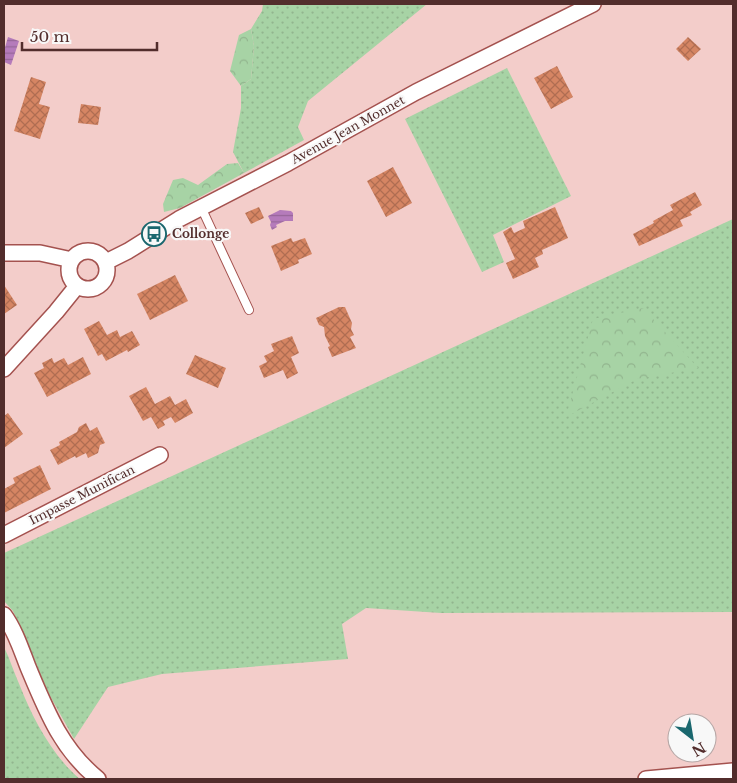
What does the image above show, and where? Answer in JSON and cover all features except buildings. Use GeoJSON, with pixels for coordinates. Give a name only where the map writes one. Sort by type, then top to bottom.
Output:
{"type":"FeatureCollection","features":[{"type":"Feature","properties":{"kind":"street","name":"Avenue Jean Monnet"},"geometry":{"type":"LineString","coordinates":[[106,262],[128,251],[201,207],[288,163],[416,92],[593,4]]}},
{"type":"Feature","properties":{"kind":"street"},"geometry":{"type":"LineString","coordinates":[[90,251],[99,254],[106,262],[108,272],[104,282],[96,288],[86,289],[77,286],[71,278],[69,269],[72,260],[80,253],[90,251]]}},
{"type":"Feature","properties":{"kind":"street"},"geometry":{"type":"LineString","coordinates":[[4,253],[40,253],[72,260]]}},
{"type":"Feature","properties":{"kind":"street"},"geometry":{"type":"LineString","coordinates":[[4,369],[77,286]]}},
{"type":"Feature","properties":{"kind":"street","name":"Impasse Munifican"},"geometry":{"type":"LineString","coordinates":[[4,535],[160,455]]}},
{"type":"Feature","properties":{"kind":"street"},"geometry":{"type":"LineString","coordinates":[[4,615],[18,641],[52,722],[66,746],[83,767],[98,779]]}},
{"type":"Feature","properties":{"kind":"street"},"geometry":{"type":"LineString","coordinates":[[646,779],[733,771]]}},
{"type":"Feature","properties":{"kind":"lane"},"geometry":{"type":"LineString","coordinates":[[201,207],[249,310]]}},
{"type":"Feature","properties":{"kind":"green space"},"geometry":{"type":"Polygon","coordinates":[[[263,4],[427,4],[308,101],[298,127],[304,140],[244,173],[233,152],[241,108],[241,86],[251,79],[254,46],[251,29],[262,11],[263,4]]]}},
{"type":"Feature","properties":{"kind":"green space"},"geometry":{"type":"Polygon","coordinates":[[[251,29],[254,46],[251,79],[241,86],[230,71],[239,35],[251,29]]]}},
{"type":"Feature","properties":{"kind":"green space"},"geometry":{"type":"Polygon","coordinates":[[[507,68],[571,196],[493,235],[504,262],[482,272],[405,119],[507,68]]]}},
{"type":"Feature","properties":{"kind":"green space"},"geometry":{"type":"Polygon","coordinates":[[[238,163],[244,173],[180,208],[164,212],[163,204],[173,180],[183,178],[198,185],[227,164],[238,163]]]}},
{"type":"Feature","properties":{"kind":"green space"},"geometry":{"type":"Polygon","coordinates":[[[733,219],[733,612],[441,613],[366,608],[342,624],[348,659],[162,674],[108,687],[74,739],[49,694],[13,611],[4,601],[4,553],[733,219]]]}},
{"type":"Feature","properties":{"kind":"green space"},"geometry":{"type":"Polygon","coordinates":[[[643,308],[698,368],[637,379],[566,417],[593,319],[643,308]]]}},
{"type":"Feature","properties":{"kind":"green space"},"geometry":{"type":"Polygon","coordinates":[[[4,647],[25,698],[44,736],[61,760],[80,779],[4,779],[4,647]]]}},
{"type":"Feature","properties":{"kind":"shaded area"},"geometry":{"type":"Polygon","coordinates":[[[8,37],[19,41],[11,65],[4,62],[4,51],[8,37]]]}},
{"type":"Feature","properties":{"kind":"shaded area"},"geometry":{"type":"Polygon","coordinates":[[[280,210],[291,211],[293,213],[293,221],[285,221],[276,225],[277,227],[272,230],[268,216],[280,210]]]}},
{"type":"Feature","properties":{"kind":"place","name":"Collonge"},"geometry":{"type":"Point","coordinates":[154,234]}}]}
